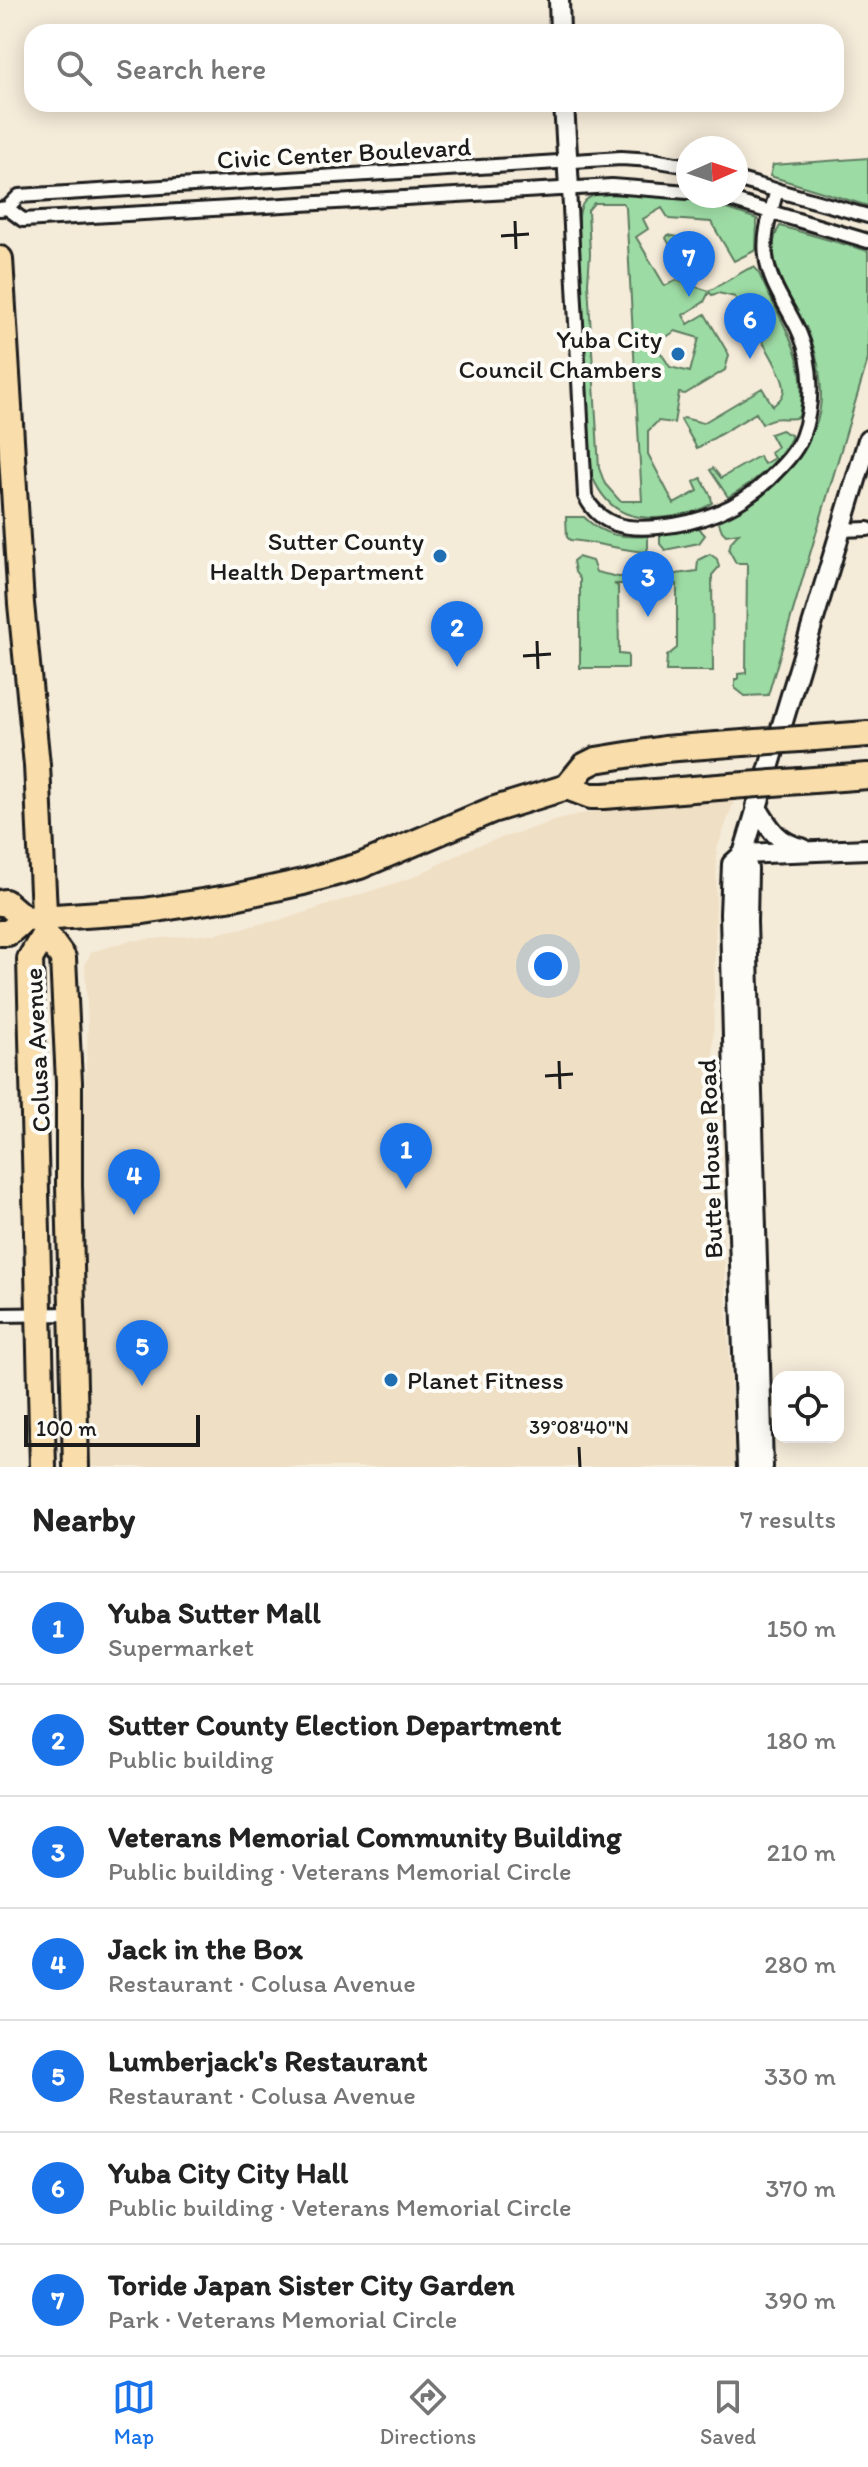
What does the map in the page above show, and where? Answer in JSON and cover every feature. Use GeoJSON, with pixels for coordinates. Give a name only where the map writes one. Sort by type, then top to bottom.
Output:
{"type":"FeatureCollection","features":[{"type":"Feature","properties":{"kind":"highway"},"geometry":{"type":"LineString","coordinates":[[0,259],[21,604],[38,780],[38,923]]}},
{"type":"Feature","properties":{"kind":"highway"},"geometry":{"type":"LineString","coordinates":[[0,933],[38,923],[234,897],[360,866],[492,810],[567,787],[584,766],[596,760],[664,749],[868,734]]}},
{"type":"Feature","properties":{"kind":"highway"},"geometry":{"type":"LineString","coordinates":[[567,787],[591,796],[604,796],[868,776]]}},
{"type":"Feature","properties":{"kind":"highway"},"geometry":{"type":"LineString","coordinates":[[0,903],[5,902],[38,923]]}},
{"type":"Feature","properties":{"kind":"highway","name":"Colusa Avenue"},"geometry":{"type":"LineString","coordinates":[[38,923],[63,958],[69,1082],[76,1467]]}},
{"type":"Feature","properties":{"kind":"highway","name":"Colusa Avenue"},"geometry":{"type":"LineString","coordinates":[[38,923],[30,959],[43,1467]]}},
{"type":"Feature","properties":{"kind":"main road"},"geometry":{"type":"LineString","coordinates":[[559,0],[560,24]]}},
{"type":"Feature","properties":{"kind":"main road"},"geometry":{"type":"LineString","coordinates":[[564,112],[569,188]]}},
{"type":"Feature","properties":{"kind":"main road","name":"Butte House Road"},"geometry":{"type":"LineString","coordinates":[[747,1467],[737,1211],[730,914],[732,864],[743,854],[868,440]]}},
{"type":"Feature","properties":{"kind":"main road"},"geometry":{"type":"LineString","coordinates":[[756,806],[771,831],[781,840],[792,846],[816,851]]}},
{"type":"Feature","properties":{"kind":"main road"},"geometry":{"type":"LineString","coordinates":[[743,854],[868,849]]}},
{"type":"Feature","properties":{"kind":"main road","name":"Butte House Road"},"geometry":{"type":"LineString","coordinates":[[743,854],[748,869],[763,1467]]}},
{"type":"Feature","properties":{"kind":"street","name":"Civic Center Boulevard"},"geometry":{"type":"LineString","coordinates":[[676,164],[621,158],[19,196],[3,209],[23,220],[612,186],[676,191]]}},
{"type":"Feature","properties":{"kind":"street"},"geometry":{"type":"LineString","coordinates":[[387,173],[389,198]]}},
{"type":"Feature","properties":{"kind":"street"},"geometry":{"type":"LineString","coordinates":[[748,182],[868,216]]}},
{"type":"Feature","properties":{"kind":"street"},"geometry":{"type":"LineString","coordinates":[[569,188],[585,496],[597,515],[613,523],[657,527],[695,521],[726,509],[761,487],[786,462],[801,438],[810,387],[807,360],[800,335],[771,278],[765,240],[777,190]]}},
{"type":"Feature","properties":{"kind":"street"},"geometry":{"type":"LineString","coordinates":[[748,206],[868,241]]}},
{"type":"Feature","properties":{"kind":"street"},"geometry":{"type":"LineString","coordinates":[[840,530],[868,529]]}},
{"type":"Feature","properties":{"kind":"street"},"geometry":{"type":"LineString","coordinates":[[0,1315],[72,1314]]}},
{"type":"Feature","properties":{"kind":"shaded area"},"geometry":{"type":"Polygon","coordinates":[[[734,801],[717,849],[713,1047],[735,1467],[88,1467],[84,1108],[88,1026],[85,963],[92,952],[128,941],[215,934],[285,919],[414,877],[473,847],[570,816],[628,806],[734,801]]]}},
{"type":"Feature","properties":{"kind":"green space"},"geometry":{"type":"Polygon","coordinates":[[[868,158],[868,206],[770,176],[773,165],[868,158]]]}},
{"type":"Feature","properties":{"kind":"green space"},"geometry":{"type":"Polygon","coordinates":[[[601,193],[665,195],[676,197],[676,208],[724,208],[757,219],[756,250],[734,261],[711,222],[669,219],[662,208],[643,219],[648,229],[636,237],[665,286],[676,280],[709,291],[754,267],[784,324],[797,358],[802,395],[799,417],[778,418],[762,424],[756,413],[697,448],[681,420],[684,418],[703,423],[762,388],[773,406],[784,390],[779,371],[735,297],[709,292],[704,302],[683,315],[688,324],[705,314],[729,355],[725,370],[685,394],[679,393],[674,423],[658,421],[648,431],[648,454],[674,504],[698,491],[694,482],[701,478],[712,503],[704,508],[662,518],[636,517],[607,500],[592,476],[579,216],[588,198],[601,193]],[[594,203],[588,210],[588,283],[599,468],[605,484],[620,501],[642,501],[626,208],[623,203],[594,203]],[[675,331],[662,340],[659,350],[670,367],[690,372],[699,338],[675,331]]]}},
{"type":"Feature","properties":{"kind":"green space"},"geometry":{"type":"Polygon","coordinates":[[[780,226],[868,251],[868,359],[768,695],[745,696],[735,688],[735,679],[738,679],[738,674],[746,673],[747,563],[736,563],[729,550],[739,533],[726,535],[718,520],[756,499],[789,470],[814,429],[821,401],[813,345],[777,270],[774,240],[780,226]]]}},
{"type":"Feature","properties":{"kind":"green space"},"geometry":{"type":"Polygon","coordinates":[[[668,235],[692,240],[695,244],[684,252],[680,245],[672,249],[666,238],[668,235]]]}},
{"type":"Feature","properties":{"kind":"green space"},"geometry":{"type":"Polygon","coordinates":[[[781,430],[791,438],[779,456],[755,479],[728,497],[710,470],[713,468],[721,478],[759,456],[764,464],[774,458],[770,452],[777,447],[770,434],[781,430]]]}},
{"type":"Feature","properties":{"kind":"green space"},"geometry":{"type":"Polygon","coordinates":[[[566,517],[584,517],[598,528],[613,534],[648,536],[648,548],[646,552],[570,540],[567,537],[566,517]]]}},
{"type":"Feature","properties":{"kind":"green space"},"geometry":{"type":"Polygon","coordinates":[[[697,526],[705,535],[699,543],[665,550],[660,544],[660,534],[697,526]]]}},
{"type":"Feature","properties":{"kind":"green space"},"geometry":{"type":"Polygon","coordinates":[[[710,554],[717,559],[719,567],[712,575],[713,671],[666,671],[667,656],[677,648],[677,584],[672,584],[672,580],[649,580],[649,576],[697,571],[698,560],[710,554]]]}},
{"type":"Feature","properties":{"kind":"green space"},"geometry":{"type":"Polygon","coordinates":[[[578,557],[592,561],[596,572],[618,577],[639,577],[639,580],[614,584],[618,586],[619,654],[628,655],[628,668],[580,668],[580,579],[573,561],[578,557]]]}},
{"type":"Feature","properties":{"kind":"place","name":"Toride Japan Sister City Garden"},"geometry":{"type":"Point","coordinates":[689,297]}},
{"type":"Feature","properties":{"kind":"place","name":"Yuba City Council Chambers"},"geometry":{"type":"Point","coordinates":[678,354]}},
{"type":"Feature","properties":{"kind":"place","name":"Yuba City City Hall"},"geometry":{"type":"Point","coordinates":[750,359]}},
{"type":"Feature","properties":{"kind":"place","name":"Sutter County Health Department"},"geometry":{"type":"Point","coordinates":[440,556]}},
{"type":"Feature","properties":{"kind":"place","name":"Veterans Memorial Community Building"},"geometry":{"type":"Point","coordinates":[648,617]}},
{"type":"Feature","properties":{"kind":"place","name":"Sutter County Election Department"},"geometry":{"type":"Point","coordinates":[457,667]}},
{"type":"Feature","properties":{"kind":"place","name":"Yuba Sutter Mall"},"geometry":{"type":"Point","coordinates":[406,1189]}},
{"type":"Feature","properties":{"kind":"place","name":"Jack in the Box"},"geometry":{"type":"Point","coordinates":[134,1215]}},
{"type":"Feature","properties":{"kind":"place","name":"Planet Fitness"},"geometry":{"type":"Point","coordinates":[391,1380]}},
{"type":"Feature","properties":{"kind":"place","name":"Lumberjack's Restaurant"},"geometry":{"type":"Point","coordinates":[142,1386]}}]}
